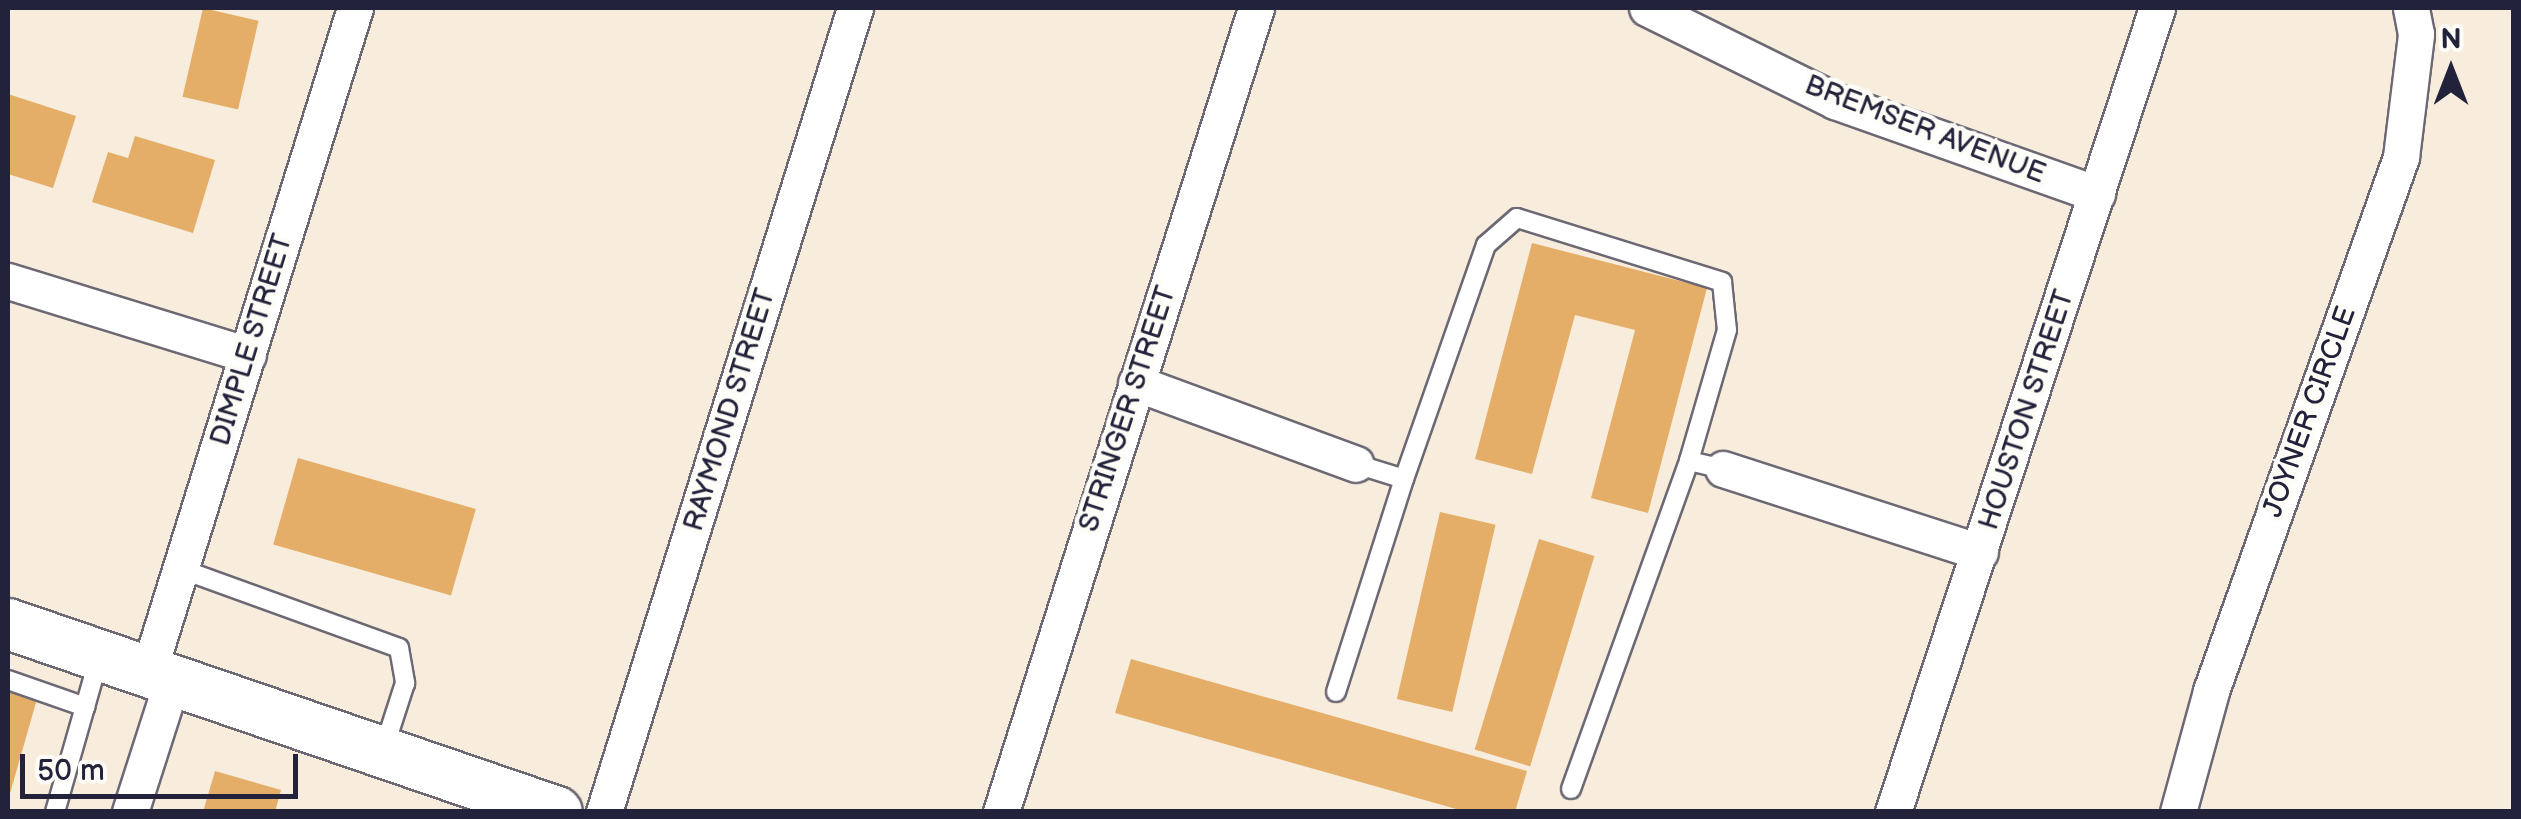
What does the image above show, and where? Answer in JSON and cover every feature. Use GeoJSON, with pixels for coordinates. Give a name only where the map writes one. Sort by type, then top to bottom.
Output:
{"type":"FeatureCollection","features":[{"type":"Feature","properties":{"kind":"street","name":"DIMPLE STREET"},"geometry":{"type":"LineString","coordinates":[[130,812],[181,569],[355,8]]}},
{"type":"Feature","properties":{"kind":"street","name":"RAYMOND STREET"},"geometry":{"type":"LineString","coordinates":[[604,812],[856,8]]}},
{"type":"Feature","properties":{"kind":"street","name":"STRINGER STREET"},"geometry":{"type":"LineString","coordinates":[[1001,812],[1256,8]]}},
{"type":"Feature","properties":{"kind":"street","name":"BREMSER AVENUE"},"geometry":{"type":"LineString","coordinates":[[1646,8],[1835,101],[2097,194]]}},
{"type":"Feature","properties":{"kind":"street","name":"HOUSTON STREET"},"geometry":{"type":"LineString","coordinates":[[1893,812],[2158,8]]}},
{"type":"Feature","properties":{"kind":"street","name":"JOYNER CIRCLE"},"geometry":{"type":"LineString","coordinates":[[2178,812],[2210,691],[2400,158],[2416,34],[2411,8]]}},
{"type":"Feature","properties":{"kind":"street"},"geometry":{"type":"LineString","coordinates":[[8,282],[248,356]]}},
{"type":"Feature","properties":{"kind":"street"},"geometry":{"type":"LineString","coordinates":[[1136,382],[1356,464]]}},
{"type":"Feature","properties":{"kind":"street"},"geometry":{"type":"LineString","coordinates":[[1706,465],[1980,552]]}},
{"type":"Feature","properties":{"kind":"street"},"geometry":{"type":"LineString","coordinates":[[8,624],[383,753],[472,798],[557,812]]}},
{"type":"Feature","properties":{"kind":"lane"},"geometry":{"type":"LineString","coordinates":[[1336,692],[1404,479],[1486,245],[1517,218],[1722,282],[1727,330],[1706,465],[1571,789]]}},
{"type":"Feature","properties":{"kind":"lane"},"geometry":{"type":"LineString","coordinates":[[1356,464],[1404,479]]}},
{"type":"Feature","properties":{"kind":"lane"},"geometry":{"type":"LineString","coordinates":[[181,569],[399,648],[404,683],[383,753]]}},
{"type":"Feature","properties":{"kind":"lane"},"geometry":{"type":"LineString","coordinates":[[54,812],[99,658]]}},
{"type":"Feature","properties":{"kind":"lane"},"geometry":{"type":"LineString","coordinates":[[8,680],[85,707]]}},
{"type":"Feature","properties":{"kind":"building"},"geometry":{"type":"Polygon","coordinates":[[[203,8],[259,21],[238,109],[183,97],[203,8]]]}},
{"type":"Feature","properties":{"kind":"building"},"geometry":{"type":"Polygon","coordinates":[[[8,94],[76,116],[53,188],[8,174],[8,94]]]}},
{"type":"Feature","properties":{"kind":"building"},"geometry":{"type":"Polygon","coordinates":[[[135,136],[215,160],[193,233],[92,202],[108,152],[128,158],[135,136]]]}},
{"type":"Feature","properties":{"kind":"building"},"geometry":{"type":"Polygon","coordinates":[[[1532,243],[1707,288],[1648,513],[1591,498],[1635,330],[1575,315],[1532,474],[1475,459],[1532,243]]]}},
{"type":"Feature","properties":{"kind":"building"},"geometry":{"type":"Polygon","coordinates":[[[298,458],[476,509],[451,596],[273,545],[298,458]]]}},
{"type":"Feature","properties":{"kind":"building"},"geometry":{"type":"Polygon","coordinates":[[[1440,512],[1496,525],[1452,712],[1397,699],[1440,512]]]}},
{"type":"Feature","properties":{"kind":"building"},"geometry":{"type":"Polygon","coordinates":[[[1539,539],[1594,556],[1530,766],[1475,749],[1539,539]]]}},
{"type":"Feature","properties":{"kind":"building"},"geometry":{"type":"Polygon","coordinates":[[[1131,659],[1527,771],[1515,812],[1467,812],[1115,713],[1131,659]]]}},
{"type":"Feature","properties":{"kind":"building"},"geometry":{"type":"Polygon","coordinates":[[[8,691],[37,699],[9,797],[8,797],[8,691]]]}},
{"type":"Feature","properties":{"kind":"building"},"geometry":{"type":"Polygon","coordinates":[[[215,771],[281,790],[275,812],[203,812],[215,771]]]}}]}
